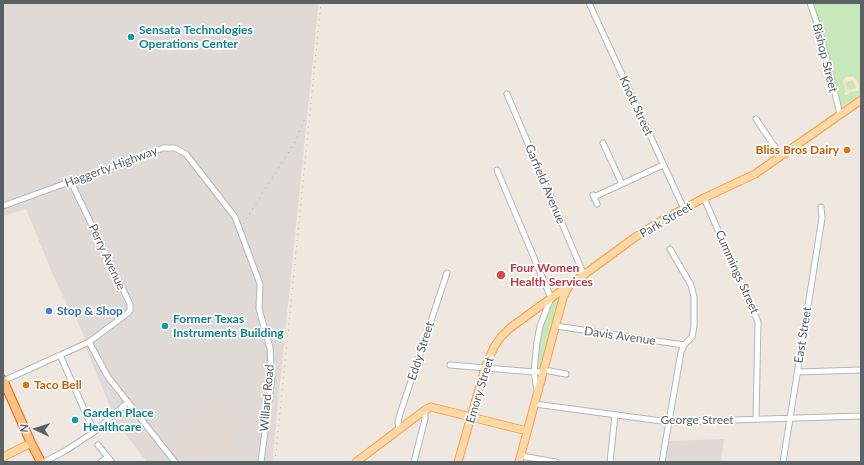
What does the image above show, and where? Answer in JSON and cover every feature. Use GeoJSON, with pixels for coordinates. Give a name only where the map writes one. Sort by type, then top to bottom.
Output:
{"type":"FeatureCollection","features":[{"type":"Feature","properties":{"kind":"highway"},"geometry":{"type":"LineString","coordinates":[[3,381],[31,443],[42,462]]}},
{"type":"Feature","properties":{"kind":"main road","name":"Park Street"},"geometry":{"type":"LineString","coordinates":[[520,459],[566,291],[573,283],[634,238],[704,198],[755,174],[861,100]]}},
{"type":"Feature","properties":{"kind":"main road","name":"Emory Street"},"geometry":{"type":"LineString","coordinates":[[458,462],[485,368],[494,347],[506,332],[573,283]]}},
{"type":"Feature","properties":{"kind":"main road"},"geometry":{"type":"LineString","coordinates":[[552,297],[559,297],[563,301]]}},
{"type":"Feature","properties":{"kind":"main road"},"geometry":{"type":"LineString","coordinates":[[356,462],[425,410],[433,407],[528,431]]}},
{"type":"Feature","properties":{"kind":"main road"},"geometry":{"type":"LineString","coordinates":[[3,457],[31,443]]}},
{"type":"Feature","properties":{"kind":"street","name":"Knott Street"},"geometry":{"type":"LineString","coordinates":[[589,3],[684,209]]}},
{"type":"Feature","properties":{"kind":"street","name":"Bishop Street"},"geometry":{"type":"LineString","coordinates":[[810,3],[820,32],[840,114]]}},
{"type":"Feature","properties":{"kind":"street","name":"Garfield Avenue"},"geometry":{"type":"LineString","coordinates":[[507,94],[584,275]]}},
{"type":"Feature","properties":{"kind":"street"},"geometry":{"type":"LineString","coordinates":[[756,119],[781,156]]}},
{"type":"Feature","properties":{"kind":"street"},"geometry":{"type":"LineString","coordinates":[[603,143],[622,184]]}},
{"type":"Feature","properties":{"kind":"street","name":"Haggerty Highway"},"geometry":{"type":"LineString","coordinates":[[3,206],[163,148],[173,147],[184,152],[235,218],[260,284],[259,309],[266,334]]}},
{"type":"Feature","properties":{"kind":"street"},"geometry":{"type":"LineString","coordinates":[[597,204],[593,196],[663,165]]}},
{"type":"Feature","properties":{"kind":"street"},"geometry":{"type":"LineString","coordinates":[[497,170],[552,297]]}},
{"type":"Feature","properties":{"kind":"street","name":"Perry Avenue"},"geometry":{"type":"LineString","coordinates":[[3,381],[89,342],[128,312],[130,306],[71,182]]}},
{"type":"Feature","properties":{"kind":"street","name":"Cummings Street"},"geometry":{"type":"LineString","coordinates":[[704,198],[758,322],[756,419]]}},
{"type":"Feature","properties":{"kind":"street","name":"East Street"},"geometry":{"type":"LineString","coordinates":[[783,462],[822,218],[821,207]]}},
{"type":"Feature","properties":{"kind":"street"},"geometry":{"type":"LineString","coordinates":[[662,462],[681,352],[684,345],[692,337],[694,326],[694,296],[688,278],[670,249]]}},
{"type":"Feature","properties":{"kind":"street","name":"Eddy Street"},"geometry":{"type":"LineString","coordinates":[[399,429],[399,416],[447,273]]}},
{"type":"Feature","properties":{"kind":"street","name":"Park Street"},"geometry":{"type":"LineString","coordinates":[[538,394],[534,372],[538,335],[547,306],[552,297]]}},
{"type":"Feature","properties":{"kind":"street","name":"Davis Avenue"},"geometry":{"type":"LineString","coordinates":[[556,326],[684,345]]}},
{"type":"Feature","properties":{"kind":"street","name":"Willard Road"},"geometry":{"type":"LineString","coordinates":[[261,462],[272,377],[270,348],[266,334]]}},
{"type":"Feature","properties":{"kind":"street"},"geometry":{"type":"LineString","coordinates":[[89,342],[104,372],[175,462]]}},
{"type":"Feature","properties":{"kind":"street"},"geometry":{"type":"LineString","coordinates":[[60,355],[94,432]]}},
{"type":"Feature","properties":{"kind":"street"},"geometry":{"type":"LineString","coordinates":[[450,365],[534,372],[544,370],[566,374]]}},
{"type":"Feature","properties":{"kind":"street"},"geometry":{"type":"LineString","coordinates":[[798,372],[861,370]]}},
{"type":"Feature","properties":{"kind":"street"},"geometry":{"type":"LineString","coordinates":[[42,462],[60,454],[94,432],[128,402]]}},
{"type":"Feature","properties":{"kind":"street","name":"George Street"},"geometry":{"type":"LineString","coordinates":[[535,404],[615,416],[669,422],[861,416]]}},
{"type":"Feature","properties":{"kind":"street"},"geometry":{"type":"LineString","coordinates":[[414,462],[425,419],[425,410]]}},
{"type":"Feature","properties":{"kind":"street"},"geometry":{"type":"LineString","coordinates":[[610,462],[615,416]]}},
{"type":"Feature","properties":{"kind":"street"},"geometry":{"type":"LineString","coordinates":[[98,445],[112,462]]}},
{"type":"Feature","properties":{"kind":"street"},"geometry":{"type":"LineString","coordinates":[[101,462],[108,457]]}},
{"type":"Feature","properties":{"kind":"street"},"geometry":{"type":"LineString","coordinates":[[520,459],[556,462]]}},
{"type":"Feature","properties":{"kind":"shaded area"},"geometry":{"type":"Polygon","coordinates":[[[3,3],[318,3],[272,462],[147,462],[110,414],[112,411],[85,346],[88,345],[74,314],[72,315],[53,275],[26,209],[3,216],[3,3]]]}},
{"type":"Feature","properties":{"kind":"shaded area"},"geometry":{"type":"Polygon","coordinates":[[[221,402],[243,431],[233,442],[239,449],[222,462],[213,462],[210,459],[206,462],[177,462],[164,445],[183,432],[197,417],[195,416],[205,408],[207,410],[209,408],[211,410],[221,402]]]}},
{"type":"Feature","properties":{"kind":"shaded area"},"geometry":{"type":"Polygon","coordinates":[[[724,439],[721,462],[664,462],[668,441],[724,439]]]}},
{"type":"Feature","properties":{"kind":"green space"},"geometry":{"type":"Polygon","coordinates":[[[814,3],[861,3],[861,95],[842,106],[830,68],[822,30],[814,3]]]}},
{"type":"Feature","properties":{"kind":"green space"},"geometry":{"type":"Polygon","coordinates":[[[557,299],[559,300],[540,369],[537,367],[541,334],[550,305],[557,299]]]}},
{"type":"Feature","properties":{"kind":"sand"},"geometry":{"type":"Polygon","coordinates":[[[846,77],[854,77],[859,86],[858,91],[849,92],[848,95],[846,95],[844,93],[846,90],[843,81],[846,77]],[[853,80],[845,83],[847,89],[849,90],[856,88],[853,80]]]}},
{"type":"Feature","properties":{"kind":"railway"},"geometry":{"type":"LineString","coordinates":[[275,462],[321,3]]}},
{"type":"Feature","properties":{"kind":"railway"},"geometry":{"type":"LineString","coordinates":[[243,224],[295,142],[306,116]]}},
{"type":"Feature","properties":{"kind":"place","name":"Sensata Technologies Operations Center"},"geometry":{"type":"Point","coordinates":[131,37]}},
{"type":"Feature","properties":{"kind":"place","name":"Bliss Bros Dairy"},"geometry":{"type":"Point","coordinates":[847,150]}},
{"type":"Feature","properties":{"kind":"place","name":"Four Women Health Services"},"geometry":{"type":"Point","coordinates":[501,275]}},
{"type":"Feature","properties":{"kind":"place","name":"Stop & Shop"},"geometry":{"type":"Point","coordinates":[49,311]}},
{"type":"Feature","properties":{"kind":"place","name":"Former Texas Instruments Building"},"geometry":{"type":"Point","coordinates":[165,326]}},
{"type":"Feature","properties":{"kind":"place","name":"Taco Bell"},"geometry":{"type":"Point","coordinates":[26,385]}},
{"type":"Feature","properties":{"kind":"place","name":"Garden Place Healthcare"},"geometry":{"type":"Point","coordinates":[75,420]}}]}
